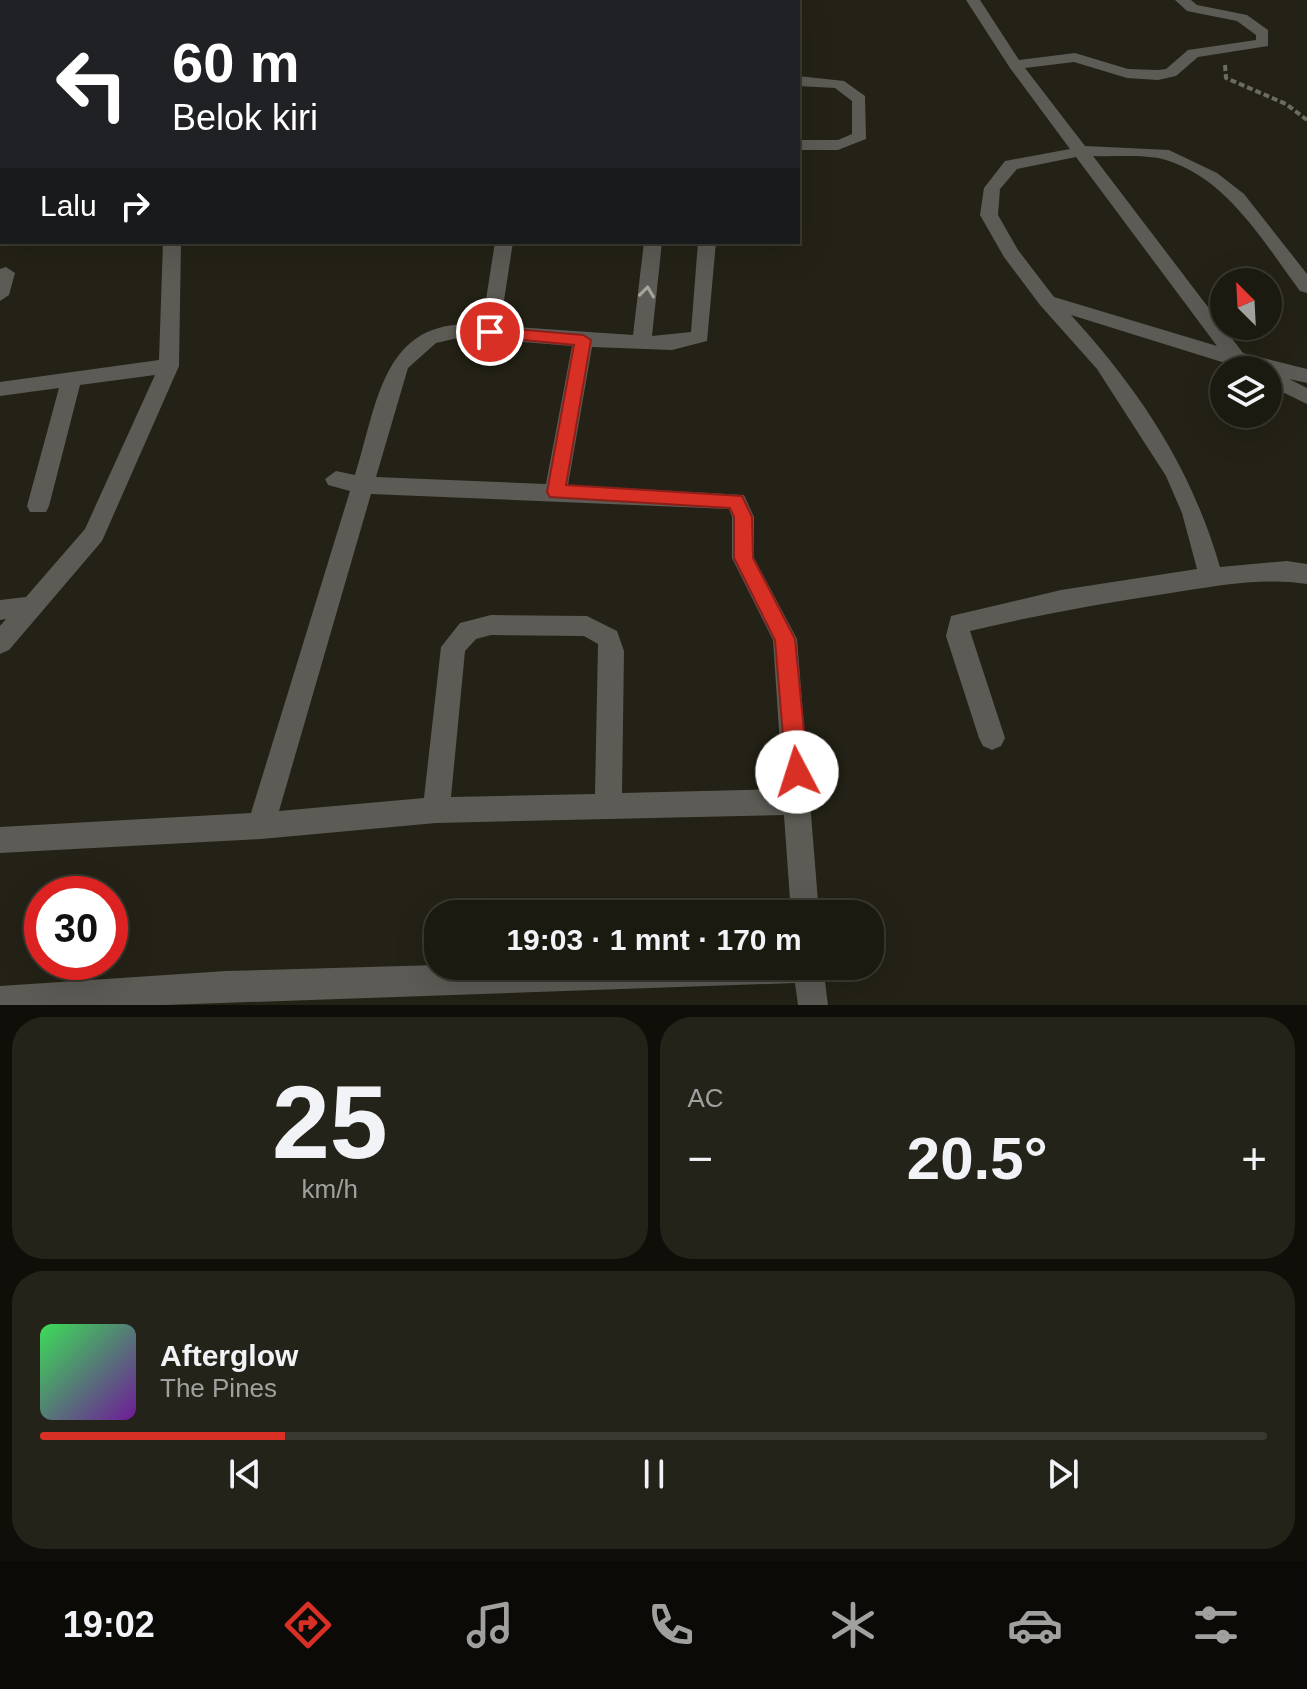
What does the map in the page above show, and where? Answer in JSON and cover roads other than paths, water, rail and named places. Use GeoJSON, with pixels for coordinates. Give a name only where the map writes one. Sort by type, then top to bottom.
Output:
{"type":"FeatureCollection","features":[{"type":"Feature","properties":{"kind":"street"},"geometry":{"type":"LineString","coordinates":[[973,0],[1015,65],[1233,356]]}},
{"type":"Feature","properties":{"kind":"street"},"geometry":{"type":"LineString","coordinates":[[1015,65],[1075,57],[1127,73],[1158,75],[1171,73],[1193,53],[1208,49],[1254,47],[1263,43],[1263,33],[1242,18],[1192,8],[1182,0]]}},
{"type":"Feature","properties":{"kind":"street"},"geometry":{"type":"LineString","coordinates":[[800,81],[839,84],[860,99],[860,136],[855,140],[839,146],[800,145]]}},
{"type":"Feature","properties":{"kind":"street"},"geometry":{"type":"LineString","coordinates":[[1211,577],[1201,535],[1175,473],[1104,364],[1047,301],[1010,253],[989,215],[992,188],[1011,165],[1082,151],[1169,155],[1211,177],[1238,198],[1307,287]]}},
{"type":"Feature","properties":{"kind":"street"},"geometry":{"type":"LineString","coordinates":[[0,643],[94,535],[169,366],[172,244]]}},
{"type":"Feature","properties":{"kind":"street"},"geometry":{"type":"LineString","coordinates":[[490,332],[504,244]]}},
{"type":"Feature","properties":{"kind":"street"},"geometry":{"type":"LineString","coordinates":[[642,341],[653,244]]}},
{"type":"Feature","properties":{"kind":"street"},"geometry":{"type":"LineString","coordinates":[[261,826],[360,485],[399,365],[415,345],[444,332],[672,343],[700,336],[707,244]]}},
{"type":"Feature","properties":{"kind":"street"},"geometry":{"type":"LineString","coordinates":[[0,295],[6,273]]}},
{"type":"Feature","properties":{"kind":"street"},"geometry":{"type":"LineString","coordinates":[[1047,301],[1227,356]]}},
{"type":"Feature","properties":{"kind":"street"},"geometry":{"type":"LineString","coordinates":[[556,492],[583,340]]}},
{"type":"Feature","properties":{"kind":"street"},"geometry":{"type":"LineString","coordinates":[[0,389],[169,366]]}},
{"type":"Feature","properties":{"kind":"street"},"geometry":{"type":"LineString","coordinates":[[1282,370],[1307,376]]}},
{"type":"Feature","properties":{"kind":"street"},"geometry":{"type":"LineString","coordinates":[[38,506],[72,379]]}},
{"type":"Feature","properties":{"kind":"street"},"geometry":{"type":"LineString","coordinates":[[1282,384],[1307,397]]}},
{"type":"Feature","properties":{"kind":"street"},"geometry":{"type":"LineString","coordinates":[[336,479],[360,485],[736,501],[743,517],[743,558],[785,639],[804,900]]}},
{"type":"Feature","properties":{"kind":"street"},"geometry":{"type":"LineString","coordinates":[[992,738],[958,636],[959,623],[1061,600],[1211,577],[1287,571],[1307,574]]}},
{"type":"Feature","properties":{"kind":"street"},"geometry":{"type":"LineString","coordinates":[[0,610],[32,606]]}},
{"type":"Feature","properties":{"kind":"street"},"geometry":{"type":"LineString","coordinates":[[436,810],[453,647],[469,630],[491,625],[587,626],[608,638],[612,651],[608,807]]}},
{"type":"Feature","properties":{"kind":"street"},"geometry":{"type":"LineString","coordinates":[[0,840],[261,826],[436,810],[799,802]]}},
{"type":"Feature","properties":{"kind":"street"},"geometry":{"type":"LineString","coordinates":[[0,1001],[224,995],[537,980]]}},
{"type":"Feature","properties":{"kind":"street"},"geometry":{"type":"LineString","coordinates":[[810,980],[813,1005]]}}]}
